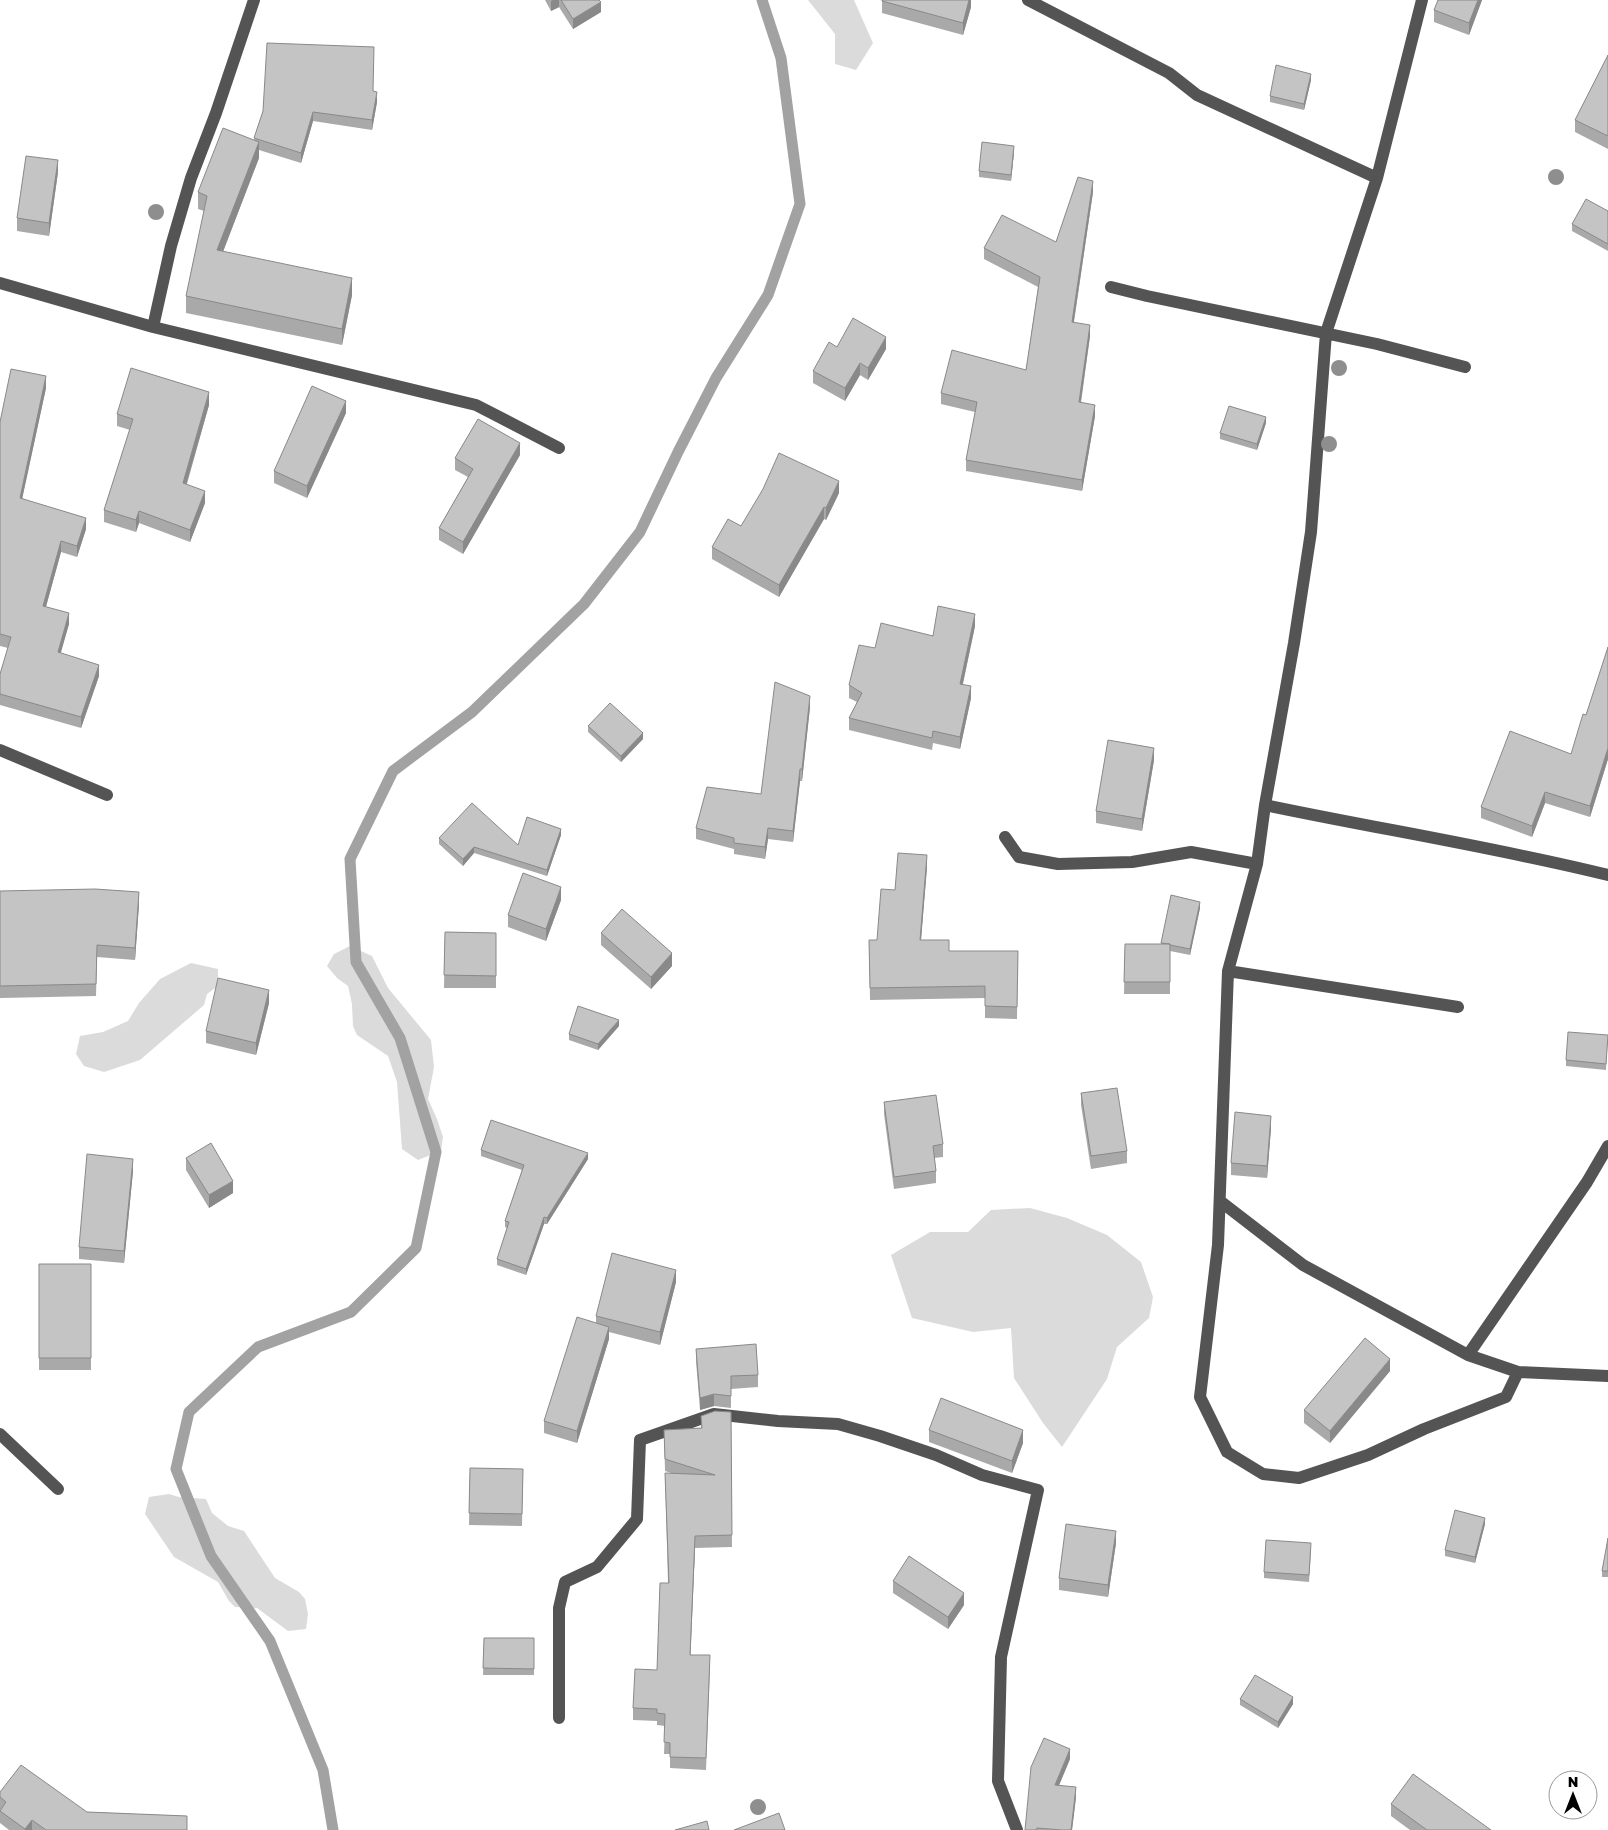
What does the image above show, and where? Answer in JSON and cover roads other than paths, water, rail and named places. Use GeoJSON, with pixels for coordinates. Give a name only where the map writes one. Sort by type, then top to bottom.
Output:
{"type":"FeatureCollection","features":[{"type":"Feature","properties":{"kind":"street"},"geometry":{"type":"LineString","coordinates":[[153,328],[170,246],[191,178],[216,113],[254,0]]}},
{"type":"Feature","properties":{"kind":"street"},"geometry":{"type":"LineString","coordinates":[[1028,0],[1169,74],[1197,95],[1377,178]]}},
{"type":"Feature","properties":{"kind":"street"},"geometry":{"type":"LineString","coordinates":[[1422,0],[1377,178],[1326,333],[1311,532],[1294,643],[1265,805],[1257,864],[1228,971],[1218,1245],[1200,1397],[1226,1452],[1263,1474],[1299,1478],[1368,1455],[1506,1397],[1518,1372]]}},
{"type":"Feature","properties":{"kind":"street"},"geometry":{"type":"LineString","coordinates":[[0,283],[153,328],[476,405],[559,448]]}},
{"type":"Feature","properties":{"kind":"street"},"geometry":{"type":"LineString","coordinates":[[1111,287],[1326,333],[1464,367]]}},
{"type":"Feature","properties":{"kind":"street"},"geometry":{"type":"LineString","coordinates":[[0,750],[107,794]]}},
{"type":"Feature","properties":{"kind":"street"},"geometry":{"type":"LineString","coordinates":[[1265,805],[1368,827],[1498,850],[1608,875]]}},
{"type":"Feature","properties":{"kind":"street"},"geometry":{"type":"LineString","coordinates":[[1004,837],[1019,857],[1058,864],[1132,862],[1191,852],[1257,864]]}},
{"type":"Feature","properties":{"kind":"street"},"geometry":{"type":"LineString","coordinates":[[1228,971],[1458,1007]]}},
{"type":"Feature","properties":{"kind":"street"},"geometry":{"type":"LineString","coordinates":[[1468,1355],[1587,1182],[1608,1146]]}},
{"type":"Feature","properties":{"kind":"street"},"geometry":{"type":"LineString","coordinates":[[1220,1201],[1302,1265],[1468,1355],[1518,1372],[1608,1376]]}},
{"type":"Feature","properties":{"kind":"street"},"geometry":{"type":"LineString","coordinates":[[560,1718],[560,1608],[565,1582],[598,1567],[637,1519],[640,1440],[714,1414],[778,1421],[838,1424],[936,1455],[982,1475],[1038,1490],[1001,1657],[998,1782],[1016,1830]]}},
{"type":"Feature","properties":{"kind":"street"},"geometry":{"type":"LineString","coordinates":[[0,1434],[58,1488]]}},
{"type":"Feature","properties":{"kind":"waterway"},"geometry":{"type":"LineString","coordinates":[[333,1830],[323,1770],[270,1641],[211,1556],[176,1469],[189,1412],[258,1347],[351,1312],[416,1248],[436,1152],[400,1038],[356,962],[350,859],[393,771],[472,712],[584,604],[640,532],[716,378],[768,295],[800,204],[781,58],[762,0]]}}]}
